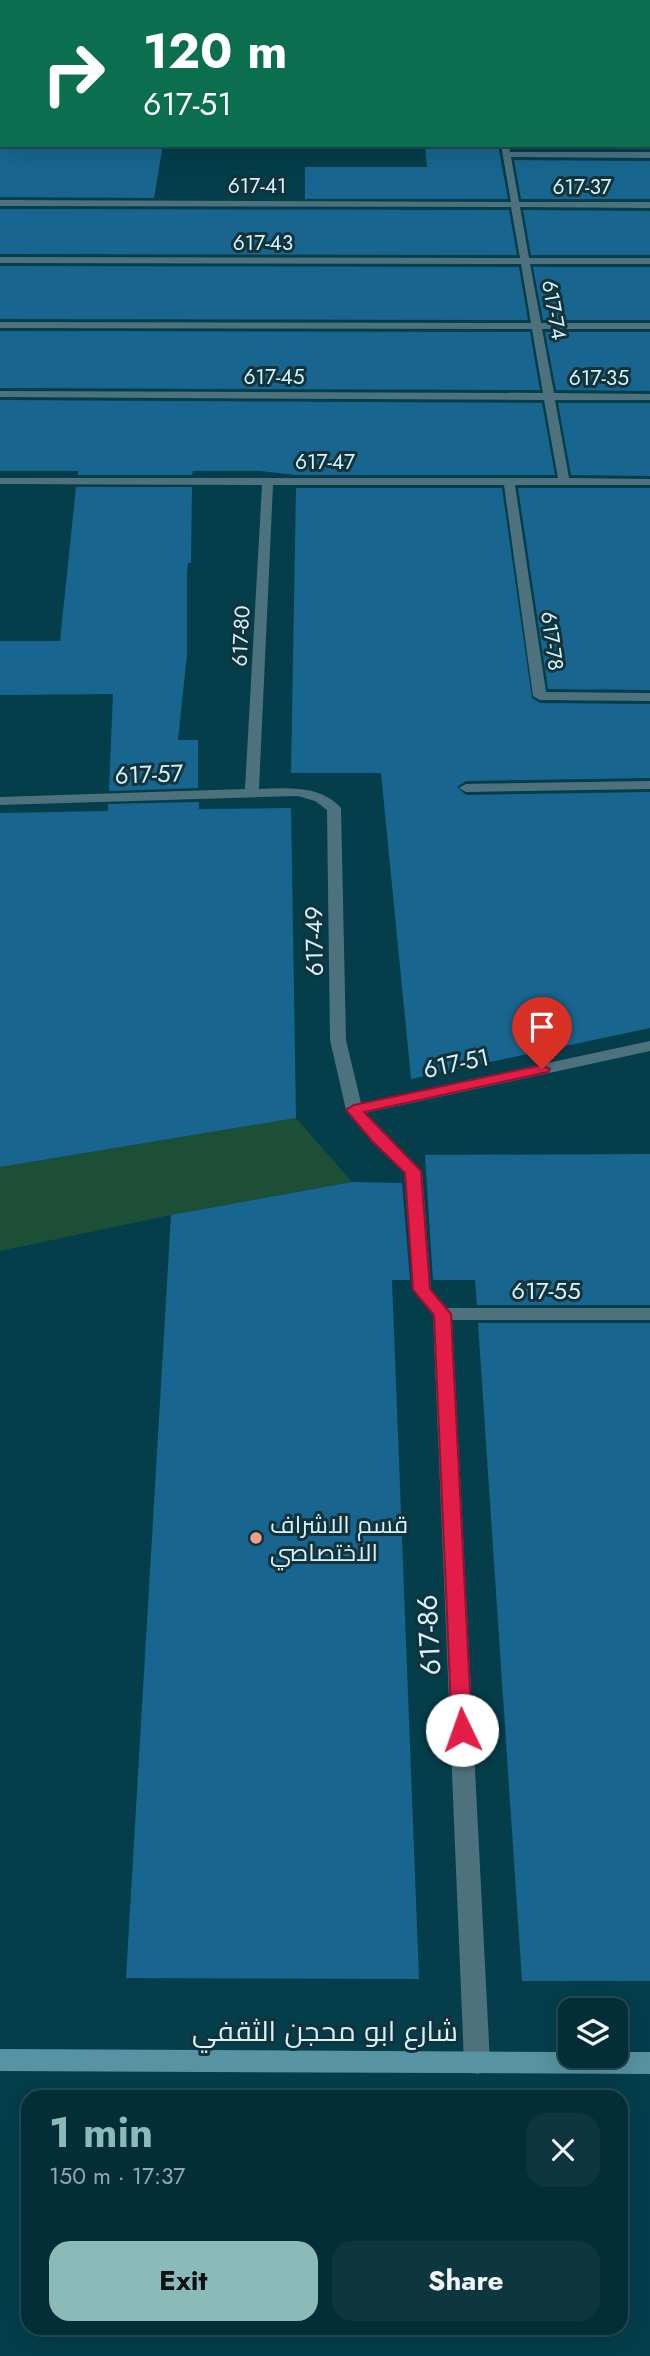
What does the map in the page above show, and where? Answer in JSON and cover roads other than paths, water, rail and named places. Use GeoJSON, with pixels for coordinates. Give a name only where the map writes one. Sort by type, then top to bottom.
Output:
{"type":"FeatureCollection","features":[{"type":"Feature","properties":{"kind":"street"},"geometry":{"type":"LineString","coordinates":[[505,150],[650,155]]}},
{"type":"Feature","properties":{"kind":"street","name":"617-74"},"geometry":{"type":"LineString","coordinates":[[505,150],[564,482]]}},
{"type":"Feature","properties":{"kind":"street","name":"617-41"},"geometry":{"type":"LineString","coordinates":[[0,203],[515,205]]}},
{"type":"Feature","properties":{"kind":"street","name":"617-37"},"geometry":{"type":"LineString","coordinates":[[515,205],[650,205]]}},
{"type":"Feature","properties":{"kind":"street","name":"617-43"},"geometry":{"type":"LineString","coordinates":[[0,260],[526,261]]}},
{"type":"Feature","properties":{"kind":"street"},"geometry":{"type":"LineString","coordinates":[[526,261],[650,261]]}},
{"type":"Feature","properties":{"kind":"street"},"geometry":{"type":"LineString","coordinates":[[0,325],[650,326]]}},
{"type":"Feature","properties":{"kind":"street","name":"617-45"},"geometry":{"type":"LineString","coordinates":[[0,394],[548,397]]}},
{"type":"Feature","properties":{"kind":"street","name":"617-35"},"geometry":{"type":"LineString","coordinates":[[548,397],[650,397]]}},
{"type":"Feature","properties":{"kind":"street","name":"617-47"},"geometry":{"type":"LineString","coordinates":[[0,481],[650,482]]}},
{"type":"Feature","properties":{"kind":"street","name":"617-80"},"geometry":{"type":"LineString","coordinates":[[252,794],[268,481]]}},
{"type":"Feature","properties":{"kind":"street","name":"617-78"},"geometry":{"type":"LineString","coordinates":[[509,482],[540,696],[650,697]]}},
{"type":"Feature","properties":{"kind":"street"},"geometry":{"type":"LineString","coordinates":[[466,788],[650,785]]}},
{"type":"Feature","properties":{"kind":"street","name":"617-57"},"geometry":{"type":"LineString","coordinates":[[0,801],[299,792]]}},
{"type":"Feature","properties":{"kind":"street","name":"617-49"},"geometry":{"type":"LineString","coordinates":[[299,792],[320,798],[334,808],[338,1040],[354,1110]]}},
{"type":"Feature","properties":{"kind":"street","name":"617-51"},"geometry":{"type":"LineString","coordinates":[[354,1110],[650,1046]]}},
{"type":"Feature","properties":{"kind":"street"},"geometry":{"type":"LineString","coordinates":[[354,1110],[377,1137],[413,1171],[422,1290],[442,1314]]}},
{"type":"Feature","properties":{"kind":"street","name":"617-55"},"geometry":{"type":"LineString","coordinates":[[442,1314],[650,1314]]}},
{"type":"Feature","properties":{"kind":"street","name":"617-86"},"geometry":{"type":"LineString","coordinates":[[442,1314],[477,2063]]}},
{"type":"Feature","properties":{"kind":"street","name":"شارع ابو محجن الثقفي"},"geometry":{"type":"LineString","coordinates":[[0,2060],[650,2063]]}},
{"type":"Feature","properties":{"kind":"place","name":"قسم الاشراف الاختصاصي"},"geometry":{"type":"Point","coordinates":[256,1538]}}]}
